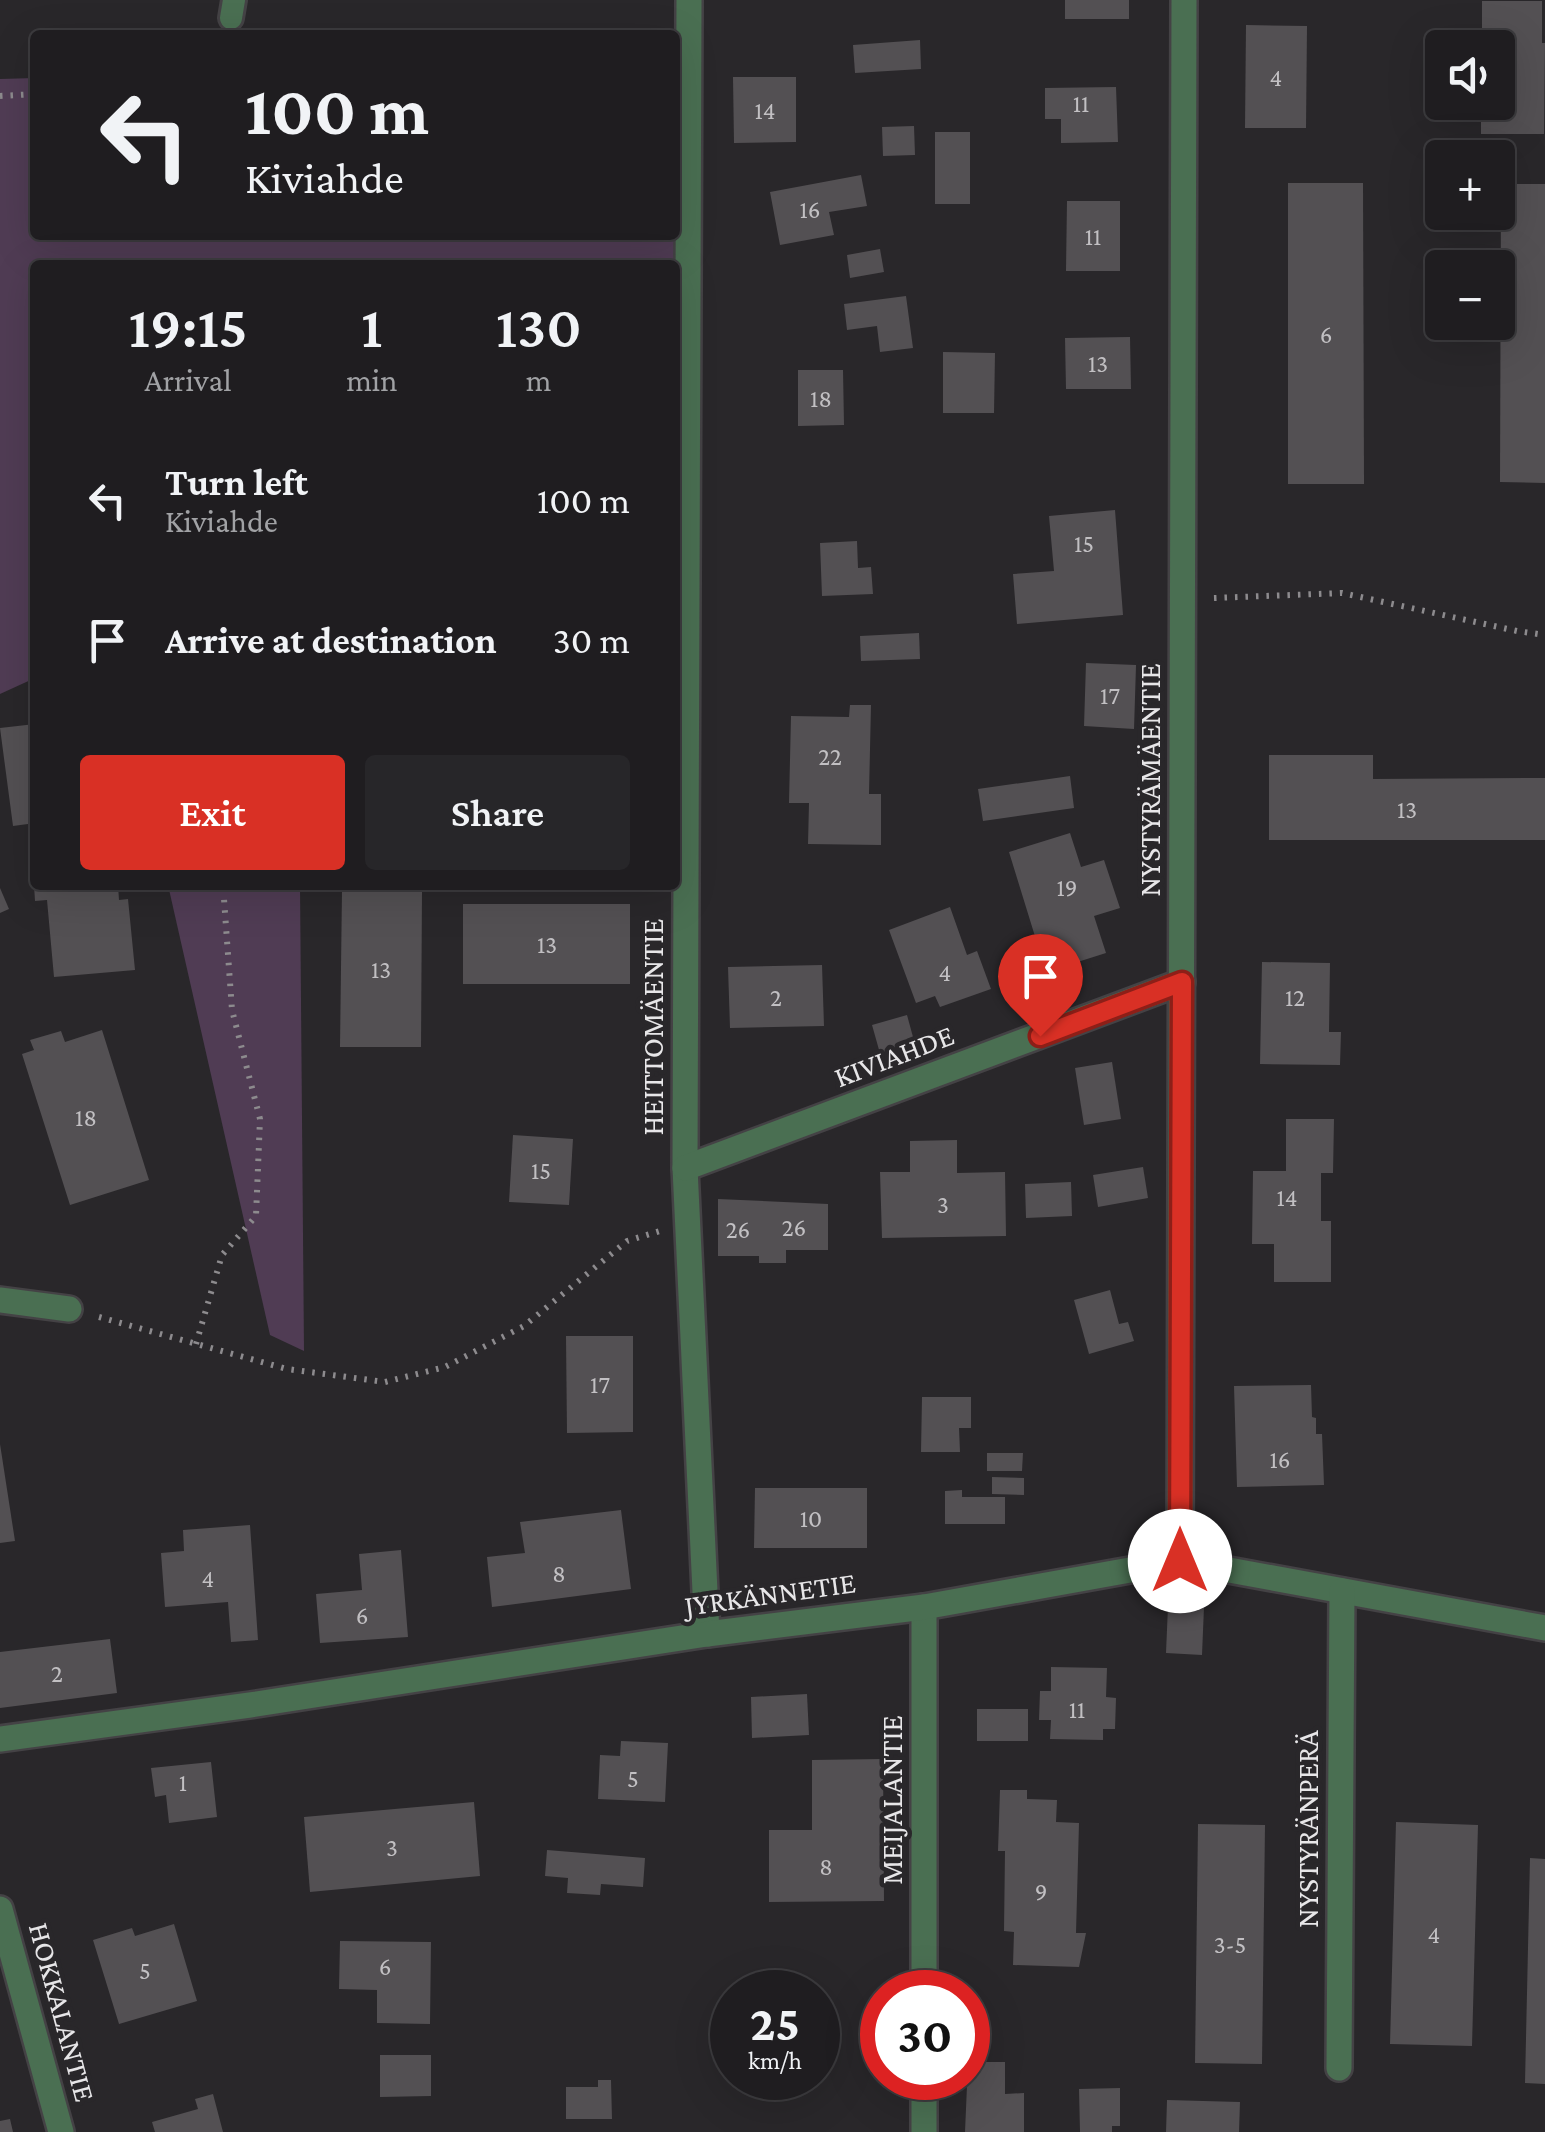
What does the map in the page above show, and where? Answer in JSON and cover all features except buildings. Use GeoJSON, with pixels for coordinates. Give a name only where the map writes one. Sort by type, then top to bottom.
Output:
{"type":"FeatureCollection","features":[{"type":"Feature","properties":{"kind":"street","name":"HEITTOMÄENTIE"},"geometry":{"type":"LineString","coordinates":[[688,0],[685,1168],[707,1634]]}},
{"type":"Feature","properties":{"kind":"street","name":"NYSTYRÄMÄENTIE"},"geometry":{"type":"LineString","coordinates":[[1180,1561],[1184,0]]}},
{"type":"Feature","properties":{"kind":"street","name":"KIVIAHDE"},"geometry":{"type":"LineString","coordinates":[[685,1168],[1182,982]]}},
{"type":"Feature","properties":{"kind":"street"},"geometry":{"type":"LineString","coordinates":[[0,1300],[69,1309]]}},
{"type":"Feature","properties":{"kind":"street","name":"JYRKÄNNETIE"},"geometry":{"type":"LineString","coordinates":[[0,1740],[707,1634],[924,1607],[1180,1561],[1545,1628]]}},
{"type":"Feature","properties":{"kind":"street","name":"NYSTYRÄNPERÄ"},"geometry":{"type":"LineString","coordinates":[[1339,2068],[1342,1591]]}},
{"type":"Feature","properties":{"kind":"street","name":"MEIJALANTIE"},"geometry":{"type":"LineString","coordinates":[[924,1607],[924,1970]]}},
{"type":"Feature","properties":{"kind":"street","name":"HOKKALANTIE"},"geometry":{"type":"LineString","coordinates":[[0,1909],[60,2132]]}},
{"type":"Feature","properties":{"kind":"street"},"geometry":{"type":"LineString","coordinates":[[924,2100],[924,2132]]}},
{"type":"Feature","properties":{"kind":"path"},"geometry":{"type":"LineString","coordinates":[[0,96],[30,94]]}},
{"type":"Feature","properties":{"kind":"path"},"geometry":{"type":"LineString","coordinates":[[1182,600],[1342,593],[1545,635]]}},
{"type":"Feature","properties":{"kind":"path"},"geometry":{"type":"LineString","coordinates":[[196,1344],[222,1255],[256,1216],[260,1119],[232,1010],[222,890]]}},
{"type":"Feature","properties":{"kind":"path"},"geometry":{"type":"LineString","coordinates":[[69,1309],[287,1369],[385,1382],[445,1366],[524,1326],[627,1241],[658,1231],[686,1230]]}},
{"type":"Feature","properties":{"kind":"shaded area"},"geometry":{"type":"Polygon","coordinates":[[[680,68],[691,68],[680,325],[680,260],[30,260],[30,680],[0,694],[0,79],[30,78],[30,240],[680,240],[680,68]]]}},
{"type":"Feature","properties":{"kind":"shaded area"},"geometry":{"type":"Polygon","coordinates":[[[169,890],[300,890],[304,1351],[270,1335],[169,890]]]}},
{"type":"Feature","properties":{"kind":"route"},"geometry":{"type":"LineString","coordinates":[[1040,1036],[1182,982],[1180,1561]]}}]}
